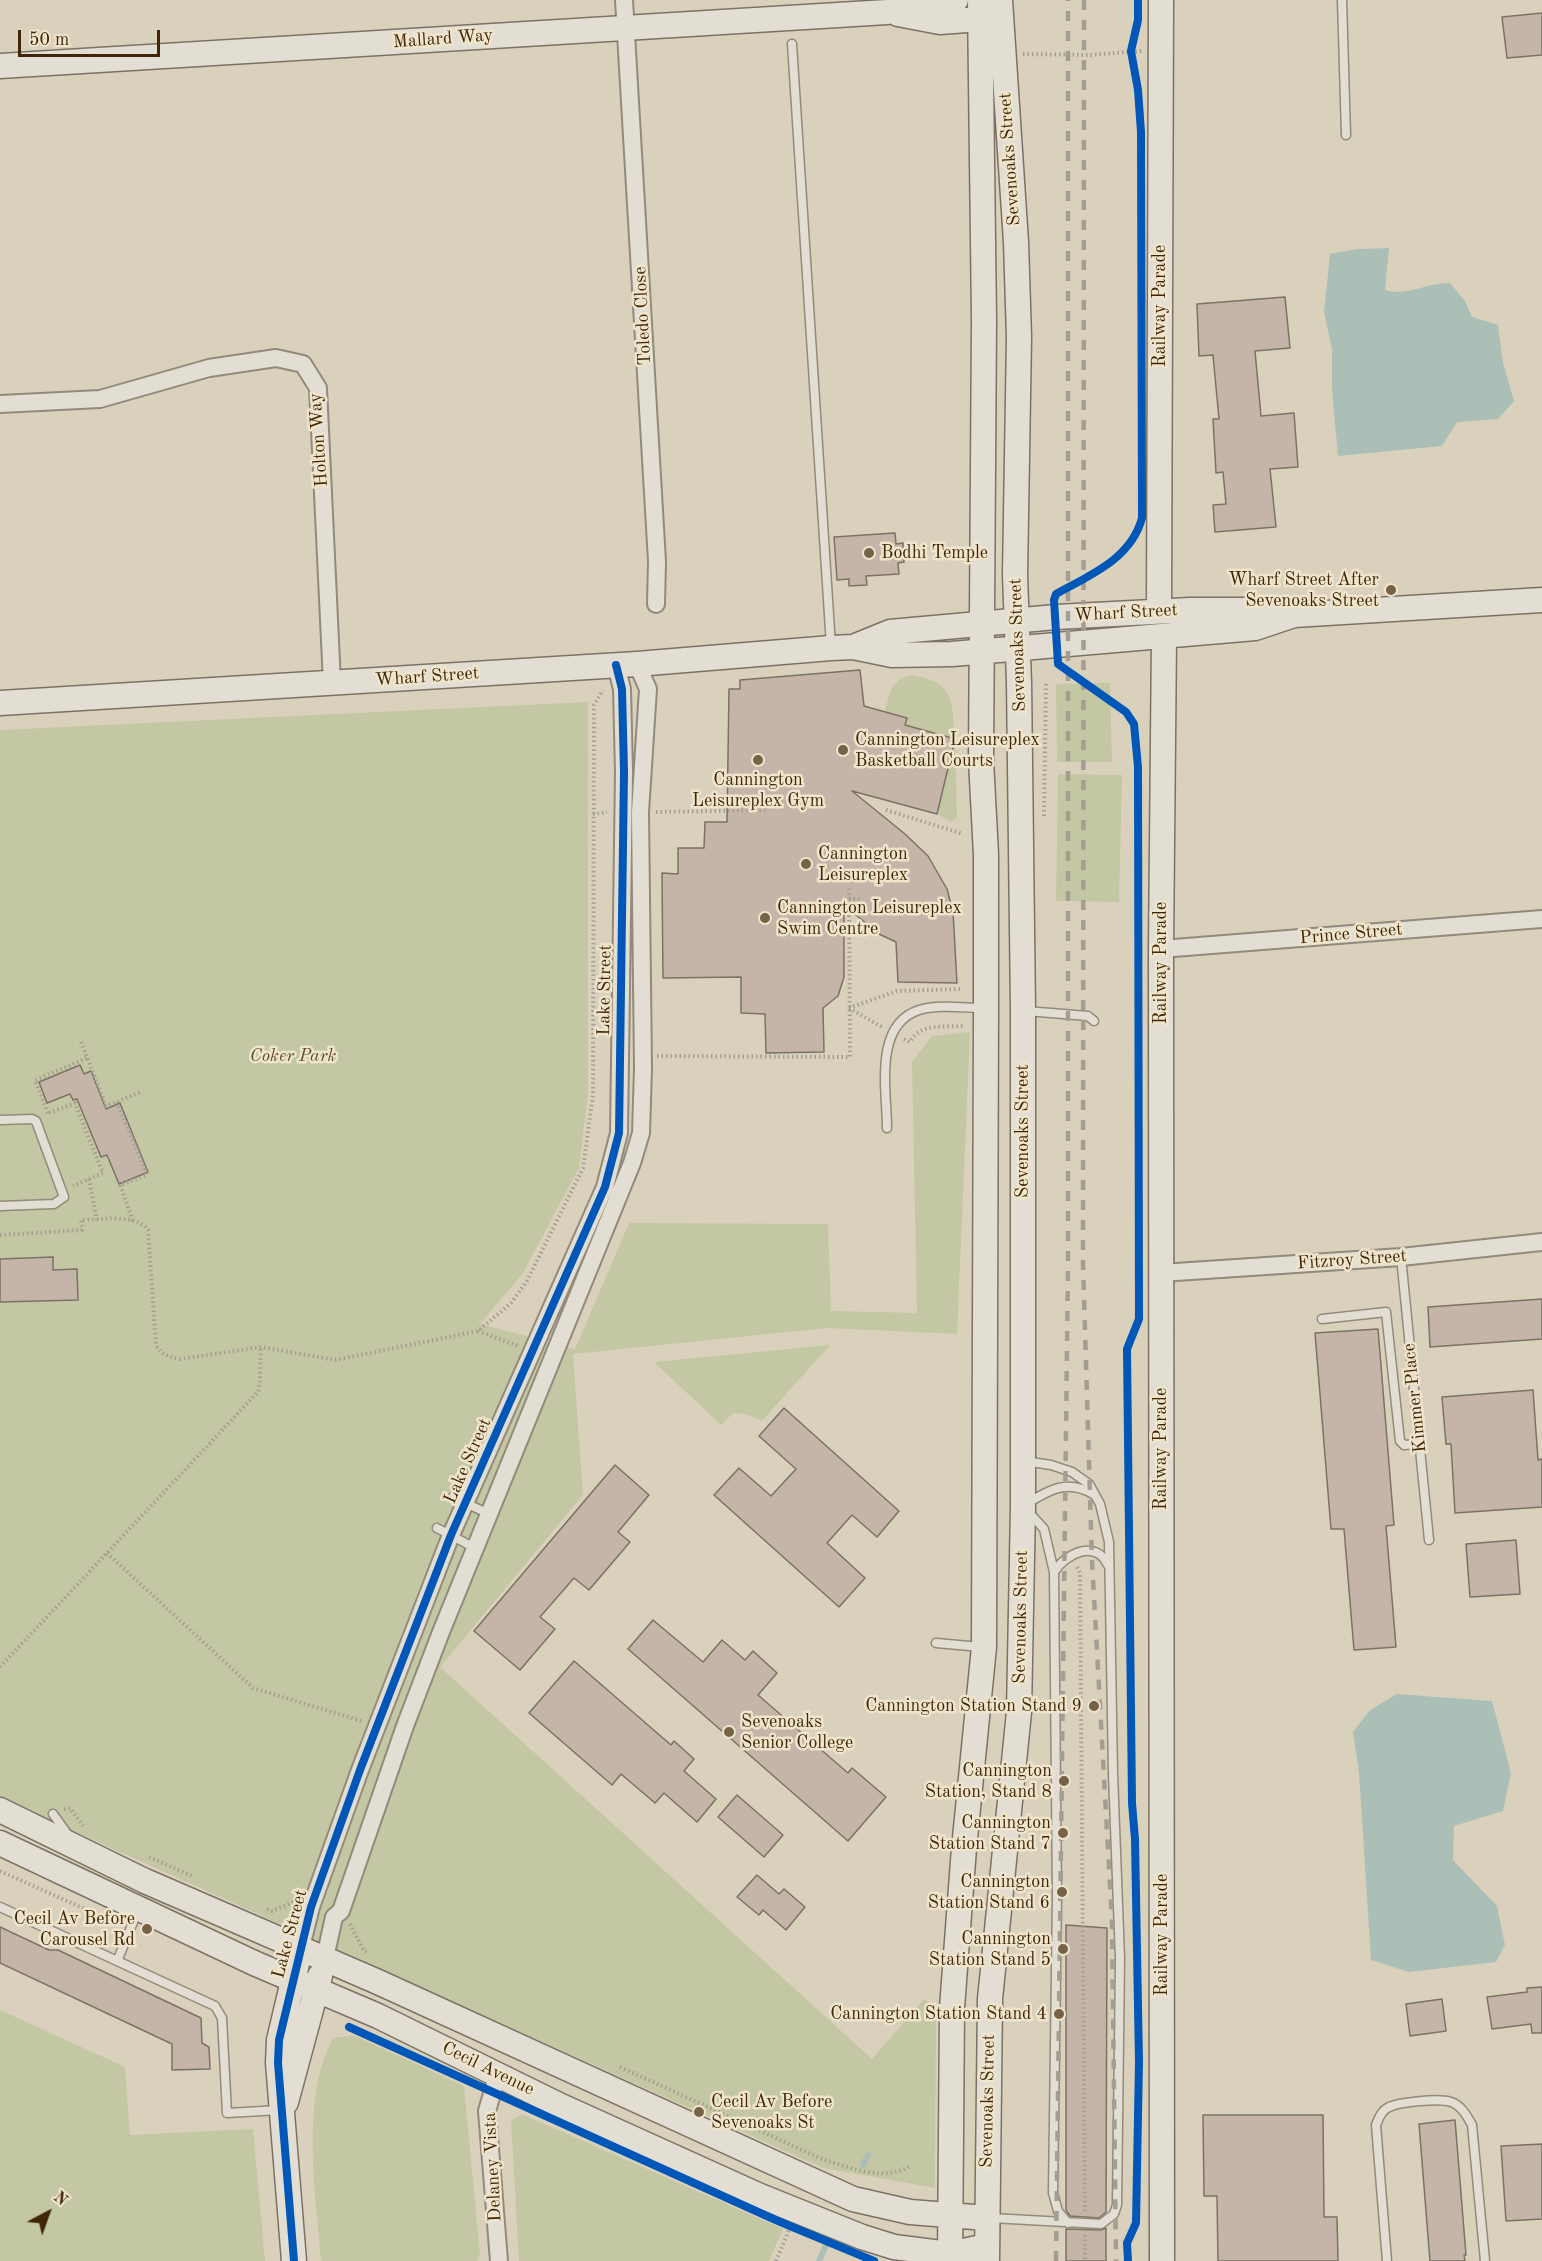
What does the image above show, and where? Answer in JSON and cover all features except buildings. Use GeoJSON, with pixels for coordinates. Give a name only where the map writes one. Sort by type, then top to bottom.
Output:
{"type":"FeatureCollection","features":[{"type":"Feature","properties":{"kind":"main road","name":"Mallard Way"},"geometry":{"type":"LineString","coordinates":[[0,66],[886,12],[938,1],[956,0]]}},
{"type":"Feature","properties":{"kind":"main road","name":"Railway Parade"},"geometry":{"type":"LineString","coordinates":[[1159,611],[1161,0]]}},
{"type":"Feature","properties":{"kind":"main road","name":"Mallard Way"},"geometry":{"type":"LineString","coordinates":[[886,12],[940,22],[990,9]]}},
{"type":"Feature","properties":{"kind":"main road","name":"Sevenoaks Street"},"geometry":{"type":"LineString","coordinates":[[987,2253],[990,1999],[1018,1722],[1023,1506],[1023,1011],[1015,575],[1018,337],[1016,242],[1003,55],[990,9]]}},
{"type":"Feature","properties":{"kind":"main road","name":"Sevenoaks Street"},"geometry":{"type":"LineString","coordinates":[[949,2258],[952,2007],[964,1848],[984,1647],[986,1008],[981,624],[990,9]]}},
{"type":"Feature","properties":{"kind":"main road","name":"Wharf Street"},"geometry":{"type":"LineString","coordinates":[[842,648],[890,632],[1017,620],[1159,611],[1254,610],[1294,615],[1542,600]]}},
{"type":"Feature","properties":{"kind":"main road","name":"Wharf Street"},"geometry":{"type":"LineString","coordinates":[[0,703],[626,664],[842,648],[892,655],[981,652],[1255,628],[1294,615]]}},
{"type":"Feature","properties":{"kind":"main road","name":"Railway Parade"},"geometry":{"type":"LineString","coordinates":[[1162,2261],[1161,949],[1164,636]]}},
{"type":"Feature","properties":{"kind":"main road"},"geometry":{"type":"LineString","coordinates":[[986,1448],[1023,1461]]}},
{"type":"Feature","properties":{"kind":"main road"},"geometry":{"type":"LineString","coordinates":[[984,1647],[1004,1660],[1020,1680]]}},
{"type":"Feature","properties":{"kind":"main road","name":"Cecil Avenue"},"geometry":{"type":"LineString","coordinates":[[0,1810],[85,1840],[145,1881],[301,1947],[853,2199],[910,2212],[987,2218]]}},
{"type":"Feature","properties":{"kind":"main road","name":"Cecil Avenue"},"geometry":{"type":"LineString","coordinates":[[0,1843],[138,1910],[498,2073],[571,2111],[760,2196],[852,2233],[894,2247],[949,2258],[987,2253]]}},
{"type":"Feature","properties":{"kind":"main road","name":"Lake Street"},"geometry":{"type":"LineString","coordinates":[[294,2261],[284,2110],[278,2063],[279,2040],[301,1947]]}},
{"type":"Feature","properties":{"kind":"main road","name":"Lake Street"},"geometry":{"type":"LineString","coordinates":[[284,2110],[324,1958]]}},
{"type":"Feature","properties":{"kind":"street","name":"Toledo Close"},"geometry":{"type":"LineString","coordinates":[[624,0],[657,549],[656,604]]}},
{"type":"Feature","properties":{"kind":"street","name":"Holton Way"},"geometry":{"type":"LineString","coordinates":[[0,404],[100,399],[209,368],[276,358],[303,364],[318,388],[332,683]]}},
{"type":"Feature","properties":{"kind":"street","name":"Lake Street"},"geometry":{"type":"LineString","coordinates":[[301,1947],[311,1907],[444,1532],[605,1187],[619,1133],[624,772],[622,689],[626,664]]}},
{"type":"Feature","properties":{"kind":"street","name":"Lake Street"},"geometry":{"type":"LineString","coordinates":[[324,1958],[334,1917],[341,1911],[405,1726],[475,1548],[554,1361],[632,1163],[641,1133],[643,1068],[640,812],[648,689],[626,664]]}},
{"type":"Feature","properties":{"kind":"street","name":"Prince Street"},"geometry":{"type":"LineString","coordinates":[[1161,949],[1542,919]]}},
{"type":"Feature","properties":{"kind":"street","name":"Fitzroy Street"},"geometry":{"type":"LineString","coordinates":[[1161,1274],[1401,1257],[1542,1242]]}},
{"type":"Feature","properties":{"kind":"street","name":"Delaney Vista"},"geometry":{"type":"LineString","coordinates":[[498,2073],[487,2111],[499,2261]]}},
{"type":"Feature","properties":{"kind":"lane"},"geometry":{"type":"LineString","coordinates":[[1342,0],[1346,135]]}},
{"type":"Feature","properties":{"kind":"lane"},"geometry":{"type":"LineString","coordinates":[[792,44],[842,648]]}},
{"type":"Feature","properties":{"kind":"lane"},"geometry":{"type":"LineString","coordinates":[[887,1128],[887,1046],[899,1023],[922,1010],[986,1008]]}},
{"type":"Feature","properties":{"kind":"lane"},"geometry":{"type":"LineString","coordinates":[[1023,1011],[1059,1017],[1088,1016],[1094,1021]]}},
{"type":"Feature","properties":{"kind":"lane"},"geometry":{"type":"LineString","coordinates":[[0,1120],[32,1119],[36,1121],[63,1189],[64,1197],[54,1204],[0,1206]]}},
{"type":"Feature","properties":{"kind":"lane","name":"Kimmer Place"},"geometry":{"type":"LineString","coordinates":[[1401,1257],[1429,1540]]}},
{"type":"Feature","properties":{"kind":"lane"},"geometry":{"type":"LineString","coordinates":[[1322,1319],[1386,1312],[1400,1441],[1404,1445],[1419,1444]]}},
{"type":"Feature","properties":{"kind":"lane"},"geometry":{"type":"LineString","coordinates":[[987,2218],[1101,2224],[1114,2214],[1117,2205],[1120,1958],[1113,1774],[1110,1568],[1106,1520],[1089,1484],[1072,1472],[1051,1465],[1023,1461]]}},
{"type":"Feature","properties":{"kind":"lane"},"geometry":{"type":"LineString","coordinates":[[1068,2223],[1058,2211],[1053,2193],[1057,1983],[1054,1572],[1044,1529],[1023,1506],[1050,1490],[1063,1486],[1086,1490],[1096,1496]]}},
{"type":"Feature","properties":{"kind":"lane"},"geometry":{"type":"LineString","coordinates":[[459,1500],[489,1514]]}},
{"type":"Feature","properties":{"kind":"lane"},"geometry":{"type":"LineString","coordinates":[[444,1532],[475,1548]]}},
{"type":"Feature","properties":{"kind":"lane"},"geometry":{"type":"LineString","coordinates":[[1054,1572],[1067,1556],[1083,1551],[1096,1552],[1107,1561],[1110,1568]]}},
{"type":"Feature","properties":{"kind":"lane"},"geometry":{"type":"LineString","coordinates":[[936,1643],[984,1647]]}},
{"type":"Feature","properties":{"kind":"lane"},"geometry":{"type":"LineString","coordinates":[[53,1814],[85,1840]]}},
{"type":"Feature","properties":{"kind":"lane"},"geometry":{"type":"LineString","coordinates":[[0,1907],[207,2001],[220,2012],[227,2113],[284,2110]]}},
{"type":"Feature","properties":{"kind":"lane"},"geometry":{"type":"LineString","coordinates":[[118,1959],[138,1910]]}},
{"type":"Feature","properties":{"kind":"lane"},"geometry":{"type":"LineString","coordinates":[[1387,2261],[1376,2125],[1380,2114],[1390,2107],[1436,2100],[1452,2102],[1466,2113],[1472,2126],[1485,2261]]}},
{"type":"Feature","properties":{"kind":"path"},"geometry":{"type":"LineString","coordinates":[[1003,55],[1161,51]]}},
{"type":"Feature","properties":{"kind":"path"},"geometry":{"type":"LineString","coordinates":[[0,1234],[82,1230],[81,1220],[133,1221],[145,1225],[148,1230],[156,1345],[161,1353],[180,1359],[261,1347],[334,1360],[478,1331],[511,1302],[536,1266],[583,1168],[593,1095],[594,705],[603,690]]}},
{"type":"Feature","properties":{"kind":"path"},"geometry":{"type":"LineString","coordinates":[[648,812],[767,810]]}},
{"type":"Feature","properties":{"kind":"path"},"geometry":{"type":"LineString","coordinates":[[886,810],[963,834]]}},
{"type":"Feature","properties":{"kind":"path"},"geometry":{"type":"LineString","coordinates":[[648,1056],[850,1056],[849,887]]}},
{"type":"Feature","properties":{"kind":"path"},"geometry":{"type":"LineString","coordinates":[[849,899],[862,899]]}},
{"type":"Feature","properties":{"kind":"path"},"geometry":{"type":"LineString","coordinates":[[849,1008],[897,991],[963,989]]}},
{"type":"Feature","properties":{"kind":"path"},"geometry":{"type":"LineString","coordinates":[[81,1042],[106,1106],[141,1092]]}},
{"type":"Feature","properties":{"kind":"path"},"geometry":{"type":"LineString","coordinates":[[49,1113],[35,1080],[87,1058]]}},
{"type":"Feature","properties":{"kind":"path"},"geometry":{"type":"LineString","coordinates":[[117,1102],[147,1175],[120,1185],[133,1221]]}},
{"type":"Feature","properties":{"kind":"path"},"geometry":{"type":"LineString","coordinates":[[36,1121],[49,1113],[75,1103],[104,1173],[63,1189]]}},
{"type":"Feature","properties":{"kind":"path"},"geometry":{"type":"LineString","coordinates":[[89,1179],[98,1220]]}},
{"type":"Feature","properties":{"kind":"path"},"geometry":{"type":"LineString","coordinates":[[0,1667],[258,1392],[261,1383],[258,1373],[261,1347]]}},
{"type":"Feature","properties":{"kind":"path"},"geometry":{"type":"LineString","coordinates":[[107,1553],[253,1688],[364,1722],[360,1733]]}},
{"type":"Feature","properties":{"kind":"path"},"geometry":{"type":"LineString","coordinates":[[70,1808],[85,1840]]}},
{"type":"Feature","properties":{"kind":"path"},"geometry":{"type":"LineString","coordinates":[[145,1855],[198,1878]]}},
{"type":"Feature","properties":{"kind":"path"},"geometry":{"type":"LineString","coordinates":[[261,1906],[272,1911],[297,1901],[301,1889]]}},
{"type":"Feature","properties":{"kind":"path"},"geometry":{"type":"LineString","coordinates":[[349,1923],[364,1951],[371,1954]]}},
{"type":"Feature","properties":{"kind":"path"},"geometry":{"type":"LineString","coordinates":[[616,2065],[822,2159],[849,2168],[888,2175],[911,2166]]}},
{"type":"Feature","properties":{"kind":"path"},"geometry":{"type":"LineString","coordinates":[[776,2261],[787,2225],[799,2230]]}},
{"type":"Feature","properties":{"kind":"green space"},"geometry":{"type":"Polygon","coordinates":[[[911,675],[936,683],[949,695],[952,704],[954,739],[905,725],[906,718],[885,712],[892,688],[899,680],[911,675]]]}},
{"type":"Feature","properties":{"kind":"green space"},"geometry":{"type":"Polygon","coordinates":[[[1110,683],[1112,762],[1057,762],[1056,684],[1110,683]]]}},
{"type":"Feature","properties":{"kind":"green space","name":"Coker Park"},"geometry":{"type":"Polygon","coordinates":[[[588,702],[588,1094],[579,1168],[523,1273],[480,1324],[575,1349],[629,1223],[828,1224],[831,1311],[917,1313],[912,1062],[932,1036],[970,1032],[957,1334],[827,1328],[573,1354],[583,1495],[440,1667],[872,2059],[924,1999],[936,2008],[935,2188],[823,2168],[0,1798],[0,730],[588,702]]]}},
{"type":"Feature","properties":{"kind":"green space"},"geometry":{"type":"Polygon","coordinates":[[[955,739],[957,817],[951,822],[937,814],[955,739]]]}},
{"type":"Feature","properties":{"kind":"green space"},"geometry":{"type":"Polygon","coordinates":[[[1058,774],[1122,775],[1119,902],[1056,901],[1058,774]]]}},
{"type":"Feature","properties":{"kind":"green space"},"geometry":{"type":"Polygon","coordinates":[[[830,1345],[762,1421],[745,1414],[733,1413],[721,1425],[654,1362],[830,1345]]]}},
{"type":"Feature","properties":{"kind":"green space"},"geometry":{"type":"Polygon","coordinates":[[[0,2010],[125,2067],[130,2135],[253,2129],[265,2261],[0,2261],[0,2010]]]}},
{"type":"Feature","properties":{"kind":"green space"},"geometry":{"type":"Polygon","coordinates":[[[353,2035],[464,2086],[480,2254],[477,2261],[321,2261],[313,2147],[316,2089],[333,2038],[353,2035]]]}},
{"type":"Feature","properties":{"kind":"green space"},"geometry":{"type":"Polygon","coordinates":[[[522,2114],[783,2229],[769,2261],[519,2261],[511,2121],[522,2114]]]}},
{"type":"Feature","properties":{"kind":"shaded area"},"geometry":{"type":"Polygon","coordinates":[[[1389,248],[1385,290],[1401,292],[1450,283],[1465,301],[1472,317],[1498,325],[1503,363],[1514,401],[1498,419],[1457,422],[1442,446],[1338,456],[1332,389],[1332,349],[1324,312],[1330,254],[1357,249],[1389,248]]]}},
{"type":"Feature","properties":{"kind":"shaded area"},"geometry":{"type":"Polygon","coordinates":[[[1397,1694],[1492,1701],[1511,1773],[1503,1811],[1454,1826],[1453,1860],[1497,1906],[1505,1945],[1496,1962],[1409,1972],[1371,1960],[1359,1773],[1353,1732],[1370,1710],[1397,1694]]]}},
{"type":"Feature","properties":{"kind":"waterway"},"geometry":{"type":"LineString","coordinates":[[863,2165],[868,2155]]}},
{"type":"Feature","properties":{"kind":"waterway"},"geometry":{"type":"LineString","coordinates":[[819,2261],[832,2232]]}},
{"type":"Feature","properties":{"kind":"railway"},"geometry":{"type":"LineString","coordinates":[[1056,2261],[1068,1265],[1068,0]]}},
{"type":"Feature","properties":{"kind":"railway"},"geometry":{"type":"LineString","coordinates":[[1084,0],[1083,1264],[1092,1561],[1112,1921],[1116,2261]]}},
{"type":"Feature","properties":{"kind":"cycle path"},"geometry":{"type":"LineString","coordinates":[[1128,2261],[1127,2243],[1136,2223],[1139,2062],[1135,1839],[1132,1803],[1127,1349],[1139,1319],[1138,767],[1134,724],[1126,712],[1058,664],[1054,600],[1056,594],[1108,564],[1119,555],[1137,532],[1142,518],[1141,132],[1138,90],[1131,51],[1138,20],[1138,0]]}},
{"type":"Feature","properties":{"kind":"cycle path"},"geometry":{"type":"LineString","coordinates":[[294,2261],[278,2063],[279,2040],[311,1907],[360,1770],[451,1535],[605,1187],[619,1133],[624,772],[622,689],[616,665]]}},
{"type":"Feature","properties":{"kind":"cycle path"},"geometry":{"type":"LineString","coordinates":[[349,2027],[778,2221],[874,2261]]}},
{"type":"Feature","properties":{"kind":"place","name":"Bodhi Temple"},"geometry":{"type":"Point","coordinates":[869,553]}},
{"type":"Feature","properties":{"kind":"place","name":"Wharf Street After Sevenoaks Street"},"geometry":{"type":"Point","coordinates":[1391,590]}},
{"type":"Feature","properties":{"kind":"place","name":"Cannington Leisureplex Basketball Courts"},"geometry":{"type":"Point","coordinates":[843,750]}},
{"type":"Feature","properties":{"kind":"place","name":"Cannington Leisureplex Gym"},"geometry":{"type":"Point","coordinates":[758,760]}},
{"type":"Feature","properties":{"kind":"place","name":"Cannington Leisureplex"},"geometry":{"type":"Point","coordinates":[806,864]}},
{"type":"Feature","properties":{"kind":"place","name":"Cannington Leisureplex Swim Centre"},"geometry":{"type":"Point","coordinates":[765,918]}},
{"type":"Feature","properties":{"kind":"place","name":"Cannington Station Stand 9"},"geometry":{"type":"Point","coordinates":[1094,1706]}},
{"type":"Feature","properties":{"kind":"place","name":"Sevenoaks Senior College"},"geometry":{"type":"Point","coordinates":[729,1732]}},
{"type":"Feature","properties":{"kind":"place","name":"Cannington Station, Stand 8"},"geometry":{"type":"Point","coordinates":[1064,1781]}},
{"type":"Feature","properties":{"kind":"place","name":"Cannington Station Stand 7"},"geometry":{"type":"Point","coordinates":[1063,1833]}},
{"type":"Feature","properties":{"kind":"place","name":"Cannington Station Stand 6"},"geometry":{"type":"Point","coordinates":[1062,1892]}},
{"type":"Feature","properties":{"kind":"place","name":"Cecil Av Before Carousel Rd"},"geometry":{"type":"Point","coordinates":[147,1929]}},
{"type":"Feature","properties":{"kind":"place","name":"Cannington Station Stand 5"},"geometry":{"type":"Point","coordinates":[1063,1949]}},
{"type":"Feature","properties":{"kind":"place","name":"Cannington Station Stand 4"},"geometry":{"type":"Point","coordinates":[1059,2014]}},
{"type":"Feature","properties":{"kind":"place","name":"Cecil Av Before Sevenoaks St"},"geometry":{"type":"Point","coordinates":[699,2112]}}]}
